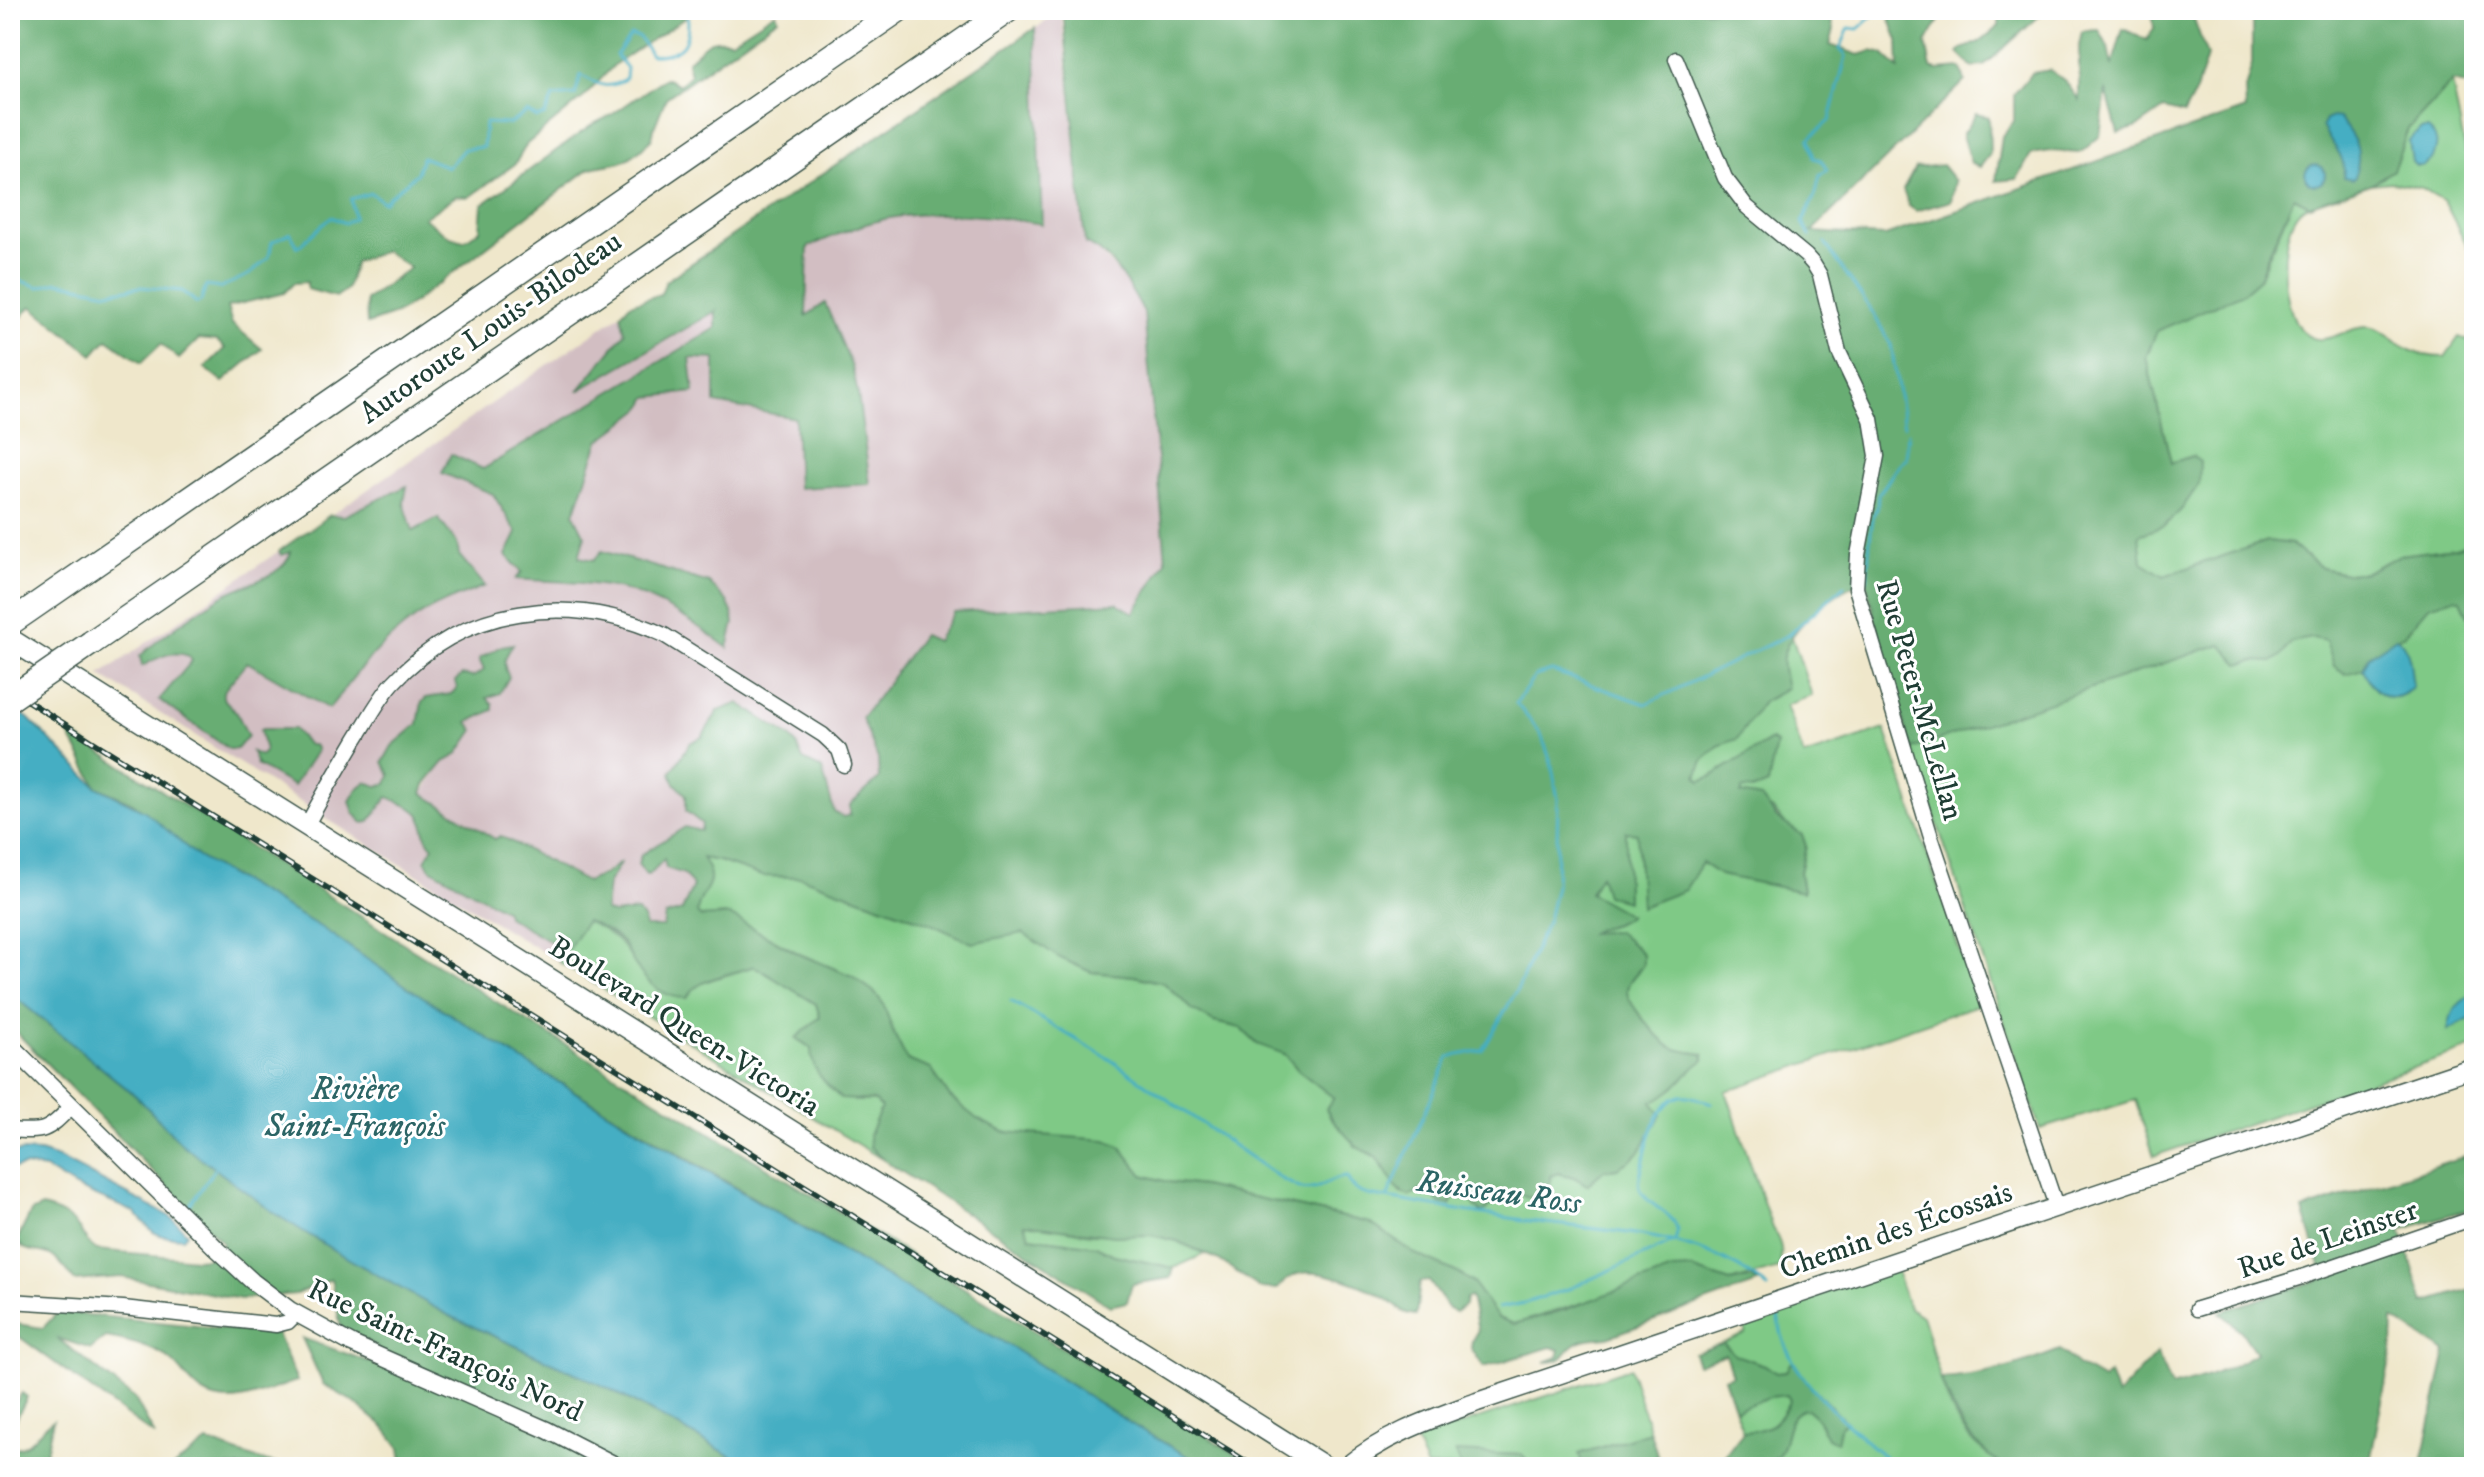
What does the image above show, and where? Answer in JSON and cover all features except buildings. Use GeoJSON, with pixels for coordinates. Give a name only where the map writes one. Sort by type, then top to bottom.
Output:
{"type":"FeatureCollection","features":[{"type":"Feature","properties":{"kind":"highway","name":"Autoroute Louis-Bilodeau"},"geometry":{"type":"LineString","coordinates":[[10,623],[898,10]]}},
{"type":"Feature","properties":{"kind":"highway","name":"Autoroute Louis-Bilodeau"},"geometry":{"type":"LineString","coordinates":[[10,699],[1008,10]]}},
{"type":"Feature","properties":{"kind":"main road","name":"Boulevard Queen-Victoria"},"geometry":{"type":"LineString","coordinates":[[10,639],[1325,1467]]}},
{"type":"Feature","properties":{"kind":"main road","name":"Chemin des Écossais"},"geometry":{"type":"LineString","coordinates":[[1346,1467],[1394,1435],[1462,1407],[2474,1067]]}},
{"type":"Feature","properties":{"kind":"street","name":"Rue Peter-McLellan"},"geometry":{"type":"LineString","coordinates":[[1676,59],[1734,194],[1806,256],[1820,275],[1839,352],[1871,419],[1877,456],[1855,573],[1859,600],[1930,834],[2056,1206]]}},
{"type":"Feature","properties":{"kind":"street"},"geometry":{"type":"LineString","coordinates":[[307,825],[381,698],[409,667],[461,632],[501,617],[542,610],[605,614],[664,635],[823,735],[839,750],[844,765]]}},
{"type":"Feature","properties":{"kind":"street","name":"Rue Saint-François Nord"},"geometry":{"type":"LineString","coordinates":[[10,1045],[202,1235],[252,1281],[296,1314],[352,1344],[547,1430],[619,1467]]}},
{"type":"Feature","properties":{"kind":"street"},"geometry":{"type":"LineString","coordinates":[[10,1130],[44,1131],[72,1106]]}},
{"type":"Feature","properties":{"kind":"street","name":"Rue de Leinster"},"geometry":{"type":"LineString","coordinates":[[2197,1309],[2474,1218]]}},
{"type":"Feature","properties":{"kind":"street"},"geometry":{"type":"LineString","coordinates":[[10,1301],[123,1308],[276,1325],[288,1322],[296,1314]]}},
{"type":"Feature","properties":{"kind":"shaded area"},"geometry":{"type":"Polygon","coordinates":[[[1061,11],[1085,244],[1094,246],[1128,283],[1144,313],[1166,561],[1134,613],[936,641],[862,717],[878,759],[879,779],[850,805],[850,815],[843,817],[834,812],[831,797],[815,765],[803,760],[796,744],[709,724],[674,782],[686,795],[687,804],[702,824],[701,831],[685,828],[651,874],[665,858],[666,868],[684,874],[693,886],[682,911],[665,916],[663,927],[645,927],[644,919],[604,911],[608,883],[619,865],[586,882],[501,836],[495,840],[422,793],[444,762],[457,755],[474,731],[468,722],[481,717],[505,658],[451,694],[422,701],[418,724],[412,728],[387,785],[377,786],[369,821],[388,797],[414,809],[422,817],[427,841],[506,911],[507,916],[567,951],[559,962],[100,675],[621,314],[630,304],[661,294],[666,281],[1061,11]]]}},
{"type":"Feature","properties":{"kind":"green space"},"geometry":{"type":"Polygon","coordinates":[[[10,10],[697,10],[615,64],[584,97],[527,144],[515,164],[469,197],[456,196],[424,218],[450,237],[464,241],[480,230],[482,205],[576,136],[665,78],[679,85],[690,75],[687,62],[706,43],[731,41],[776,12],[778,18],[666,98],[652,139],[634,155],[621,162],[589,169],[396,314],[367,324],[366,300],[410,268],[385,251],[355,262],[347,289],[336,297],[307,289],[307,282],[294,283],[284,293],[227,307],[232,324],[262,349],[223,382],[205,368],[225,348],[217,341],[199,339],[179,359],[161,344],[141,363],[107,339],[93,355],[31,306],[10,330],[10,10]]]}},
{"type":"Feature","properties":{"kind":"green space"},"geometry":{"type":"Polygon","coordinates":[[[1063,10],[1828,10],[1834,29],[1830,45],[1859,55],[1872,51],[1883,54],[1899,69],[1898,40],[1887,13],[1892,10],[1941,10],[1940,19],[1926,43],[1931,68],[1961,68],[1965,81],[1811,232],[1885,236],[2246,109],[2245,89],[2252,64],[2252,10],[2474,10],[2474,87],[2452,82],[2408,129],[2393,170],[2371,184],[2309,205],[2294,197],[2259,279],[2243,293],[2157,331],[2146,357],[2171,463],[2192,456],[2200,462],[2199,484],[2181,510],[2164,526],[2139,535],[2142,562],[2164,576],[2268,541],[2291,544],[2321,568],[2364,573],[2400,555],[2455,548],[2474,541],[2474,629],[2461,600],[2454,598],[2429,606],[2405,634],[2369,656],[2363,669],[2346,674],[2334,666],[2326,641],[2313,638],[2291,642],[2283,654],[2272,662],[2239,664],[2221,644],[1912,749],[1885,661],[1866,581],[1842,591],[1805,621],[1787,644],[1783,660],[1787,688],[1763,702],[1737,739],[1718,746],[1703,760],[1697,777],[1701,781],[1710,777],[1771,740],[1776,744],[1768,784],[1754,790],[1742,789],[1740,794],[1761,798],[1777,818],[1802,835],[1806,846],[1800,872],[1803,892],[1720,875],[1702,863],[1685,890],[1641,907],[1637,833],[1626,832],[1627,901],[1606,895],[1600,875],[1590,893],[1629,915],[1591,933],[1617,931],[1643,954],[1643,965],[1627,988],[1633,1005],[1666,1044],[1678,1050],[1703,1054],[1704,1060],[1667,1093],[1652,1102],[1661,1114],[1640,1151],[1631,1160],[1617,1168],[1604,1170],[1587,1185],[1574,1177],[1558,1173],[1550,1176],[1549,1198],[1541,1202],[1513,1191],[1500,1196],[1483,1213],[1462,1192],[1456,1193],[1450,1205],[1439,1203],[1433,1189],[1428,1187],[1409,1196],[1403,1193],[1376,1157],[1359,1148],[1326,1109],[1334,1098],[1298,1070],[1285,1054],[1257,1044],[1241,1028],[1214,1022],[1193,1010],[1164,983],[1134,976],[1091,972],[1058,957],[1023,933],[972,943],[929,923],[801,877],[762,876],[702,858],[710,881],[699,904],[697,913],[701,917],[729,915],[799,954],[852,976],[873,991],[883,1003],[907,1060],[931,1069],[950,1097],[977,1119],[1004,1132],[1106,1140],[1120,1146],[1143,1175],[1370,1223],[1413,1253],[1473,1283],[1498,1318],[1514,1324],[1567,1309],[1672,1270],[1692,1269],[1730,1282],[1752,1278],[1758,1283],[1608,1337],[1581,1341],[1557,1360],[1545,1362],[1558,1357],[1560,1350],[1551,1347],[1484,1367],[1471,1348],[1478,1330],[1471,1297],[1466,1298],[1465,1305],[1455,1312],[1449,1309],[1429,1281],[1420,1282],[1416,1315],[1404,1312],[1369,1289],[1331,1276],[1297,1274],[1276,1289],[1260,1288],[1219,1260],[1177,1241],[1151,1235],[1114,1236],[1024,1224],[1030,1237],[1096,1246],[1114,1255],[1174,1268],[1171,1278],[1132,1284],[1127,1302],[1110,1306],[885,1161],[870,1147],[869,1135],[881,1108],[875,1101],[841,1099],[816,1070],[811,1048],[796,1038],[820,1017],[816,1004],[754,966],[707,981],[687,998],[672,996],[646,979],[619,940],[586,921],[567,951],[507,916],[506,911],[430,868],[425,860],[433,847],[415,810],[388,797],[369,822],[363,823],[354,813],[350,801],[366,782],[377,786],[387,784],[390,775],[383,762],[392,746],[418,724],[422,702],[426,698],[451,694],[457,688],[455,681],[462,675],[473,677],[484,670],[479,659],[502,646],[513,644],[505,660],[509,677],[500,693],[487,698],[493,704],[493,710],[468,722],[474,730],[457,755],[444,762],[422,793],[495,839],[501,836],[586,882],[605,874],[621,862],[608,883],[605,911],[613,914],[637,911],[644,919],[645,927],[663,927],[665,916],[682,911],[693,886],[684,874],[666,868],[664,859],[646,875],[638,864],[641,855],[685,827],[701,831],[702,824],[686,811],[686,795],[674,782],[671,773],[690,743],[702,737],[718,711],[739,703],[790,737],[803,760],[822,769],[834,812],[843,817],[850,815],[850,805],[879,779],[878,759],[862,718],[923,635],[936,641],[954,612],[1117,603],[1134,613],[1166,561],[1144,313],[1111,262],[1085,244],[1063,10]]]}},
{"type":"Feature","properties":{"kind":"green space"},"geometry":{"type":"Polygon","coordinates":[[[1999,10],[2046,10],[1984,66],[1972,67],[1958,53],[1978,43],[1999,26],[1999,10]]]}},
{"type":"Feature","properties":{"kind":"green space"},"geometry":{"type":"Polygon","coordinates":[[[2152,10],[2205,10],[2193,16],[2207,56],[2196,91],[2184,114],[2164,109],[2138,127],[2118,133],[2106,90],[2100,136],[2080,153],[2051,151],[2031,154],[2017,179],[1996,181],[2002,136],[2014,121],[2014,94],[2032,73],[2050,70],[2065,81],[2079,100],[2082,31],[2099,30],[2108,47],[2112,66],[2123,29],[2147,40],[2154,28],[2152,10]]]}},
{"type":"Feature","properties":{"kind":"green space"},"geometry":{"type":"Polygon","coordinates":[[[1035,28],[1042,224],[979,216],[935,214],[892,217],[865,224],[808,247],[806,316],[825,303],[852,367],[870,484],[798,488],[795,418],[715,403],[715,359],[690,358],[694,392],[648,397],[642,408],[599,441],[574,514],[585,536],[579,557],[594,560],[602,551],[709,583],[727,601],[732,612],[734,623],[728,648],[677,613],[635,593],[595,584],[516,579],[522,572],[506,555],[517,533],[493,494],[442,473],[451,454],[483,469],[716,328],[716,311],[578,391],[625,333],[621,314],[630,304],[661,294],[666,281],[1035,28]]]}},
{"type":"Feature","properties":{"kind":"green space"},"geometry":{"type":"Polygon","coordinates":[[[2452,82],[2466,154],[2474,158],[2474,266],[2470,251],[2444,201],[2422,188],[2391,182],[2371,184],[2393,170],[2408,129],[2452,82]]]}},
{"type":"Feature","properties":{"kind":"green space"},"geometry":{"type":"Polygon","coordinates":[[[1976,114],[1989,117],[1990,154],[1980,167],[1971,164],[1962,135],[1976,114]]]}},
{"type":"Feature","properties":{"kind":"green space"},"geometry":{"type":"Polygon","coordinates":[[[1942,165],[1955,181],[1951,201],[1916,211],[1909,206],[1903,190],[1915,168],[1942,165]]]}},
{"type":"Feature","properties":{"kind":"green space"},"geometry":{"type":"Polygon","coordinates":[[[2294,197],[2309,205],[2298,213],[2290,226],[2285,265],[2289,305],[2303,332],[2311,337],[2326,339],[2359,328],[2373,328],[2414,352],[2436,357],[2445,357],[2459,337],[2474,343],[2474,541],[2455,548],[2400,555],[2364,573],[2346,573],[2321,568],[2291,544],[2268,541],[2164,576],[2142,562],[2138,534],[2164,526],[2192,456],[2171,463],[2146,357],[2157,330],[2243,293],[2259,279],[2294,197]]]}},
{"type":"Feature","properties":{"kind":"green space"},"geometry":{"type":"Polygon","coordinates":[[[407,486],[404,503],[413,531],[438,518],[457,543],[459,555],[485,586],[432,608],[403,627],[368,660],[329,709],[247,662],[223,692],[223,698],[237,713],[248,736],[237,749],[229,749],[159,700],[192,661],[189,656],[170,654],[142,666],[140,656],[149,648],[220,597],[280,568],[291,552],[281,555],[279,551],[330,515],[344,516],[407,486]]]}},
{"type":"Feature","properties":{"kind":"green space"},"geometry":{"type":"Polygon","coordinates":[[[2474,556],[2474,1047],[2154,1156],[2135,1100],[2040,1129],[1912,749],[2474,556]]]}},
{"type":"Feature","properties":{"kind":"green space"},"geometry":{"type":"Polygon","coordinates":[[[1791,634],[1812,696],[1786,705],[1804,756],[1885,729],[1978,1005],[1726,1091],[1781,1252],[1779,1268],[1730,1282],[1692,1269],[1514,1324],[1498,1318],[1460,1274],[1413,1253],[1370,1223],[1203,1186],[1168,1182],[1143,1175],[1120,1146],[1004,1132],[977,1120],[950,1097],[931,1069],[907,1060],[883,1004],[852,976],[800,954],[729,915],[701,917],[697,913],[710,881],[701,858],[762,876],[801,877],[929,923],[972,942],[1023,932],[1058,957],[1091,972],[1134,976],[1164,983],[1193,1010],[1214,1022],[1241,1028],[1257,1044],[1285,1054],[1298,1070],[1335,1098],[1329,1116],[1350,1136],[1355,1146],[1376,1157],[1400,1193],[1409,1196],[1428,1187],[1462,1192],[1472,1198],[1476,1208],[1513,1191],[1541,1202],[1549,1198],[1551,1176],[1558,1173],[1587,1184],[1604,1170],[1617,1168],[1640,1151],[1661,1115],[1652,1102],[1674,1088],[1704,1060],[1703,1054],[1678,1050],[1666,1044],[1633,1005],[1627,988],[1643,965],[1643,954],[1617,931],[1589,934],[1620,922],[1628,915],[1590,894],[1600,874],[1617,899],[1627,900],[1625,832],[1637,832],[1698,868],[1702,863],[1720,875],[1803,891],[1800,872],[1806,846],[1802,835],[1789,828],[1772,809],[1739,795],[1771,740],[1710,777],[1700,781],[1697,777],[1703,760],[1718,746],[1737,738],[1763,702],[1780,693],[1782,659],[1791,634]]]}},
{"type":"Feature","properties":{"kind":"green space"},"geometry":{"type":"Polygon","coordinates":[[[260,729],[294,729],[317,750],[293,786],[257,765],[252,752],[260,756],[265,751],[260,729]]]}},
{"type":"Feature","properties":{"kind":"green space"},"geometry":{"type":"Polygon","coordinates":[[[67,731],[522,1018],[1257,1467],[1207,1467],[1136,1427],[1000,1340],[915,1294],[517,1057],[322,928],[198,857],[133,803],[97,787],[67,731]]]}},
{"type":"Feature","properties":{"kind":"green space"},"geometry":{"type":"Polygon","coordinates":[[[585,921],[616,940],[638,969],[692,987],[754,966],[816,1004],[820,1017],[797,1039],[811,1048],[854,1101],[876,1101],[882,1109],[870,1135],[870,1147],[885,1161],[559,962],[585,921]]]}},
{"type":"Feature","properties":{"kind":"green space"},"geometry":{"type":"Polygon","coordinates":[[[10,993],[136,1096],[183,1145],[277,1215],[450,1316],[608,1388],[751,1467],[403,1467],[400,1448],[385,1428],[355,1403],[323,1384],[302,1338],[370,1362],[377,1347],[341,1328],[331,1279],[296,1294],[241,1299],[121,1277],[75,1281],[52,1256],[24,1248],[17,1240],[31,1212],[42,1207],[63,1215],[97,1250],[196,1259],[207,1258],[223,1243],[10,1026],[10,993]]]}},
{"type":"Feature","properties":{"kind":"green space"},"geometry":{"type":"Polygon","coordinates":[[[2474,1153],[2474,1207],[2401,1230],[2424,1303],[2474,1288],[2474,1467],[2421,1467],[2446,1352],[2393,1319],[2392,1350],[2369,1467],[2004,1467],[1971,1438],[1958,1419],[1941,1379],[2002,1369],[2060,1350],[2103,1380],[2109,1374],[2117,1396],[2157,1353],[2171,1387],[2235,1364],[2256,1353],[2241,1331],[2220,1312],[2324,1278],[2303,1210],[2474,1153]]]}},
{"type":"Feature","properties":{"kind":"green space"},"geometry":{"type":"Polygon","coordinates":[[[1024,1224],[1091,1234],[1151,1235],[1177,1241],[1205,1254],[1174,1268],[1114,1255],[1096,1246],[1030,1237],[1024,1224]]]}},
{"type":"Feature","properties":{"kind":"green space"},"geometry":{"type":"Polygon","coordinates":[[[1895,1268],[1909,1308],[1922,1316],[1953,1412],[1974,1443],[2004,1467],[1717,1467],[1726,1454],[1730,1460],[1764,1462],[1776,1458],[1792,1417],[1798,1412],[1807,1409],[1817,1418],[1822,1430],[1837,1441],[1845,1421],[1809,1385],[1794,1362],[1786,1372],[1776,1373],[1765,1365],[1735,1355],[1723,1343],[1745,1334],[1747,1320],[1895,1268]]]}},
{"type":"Feature","properties":{"kind":"green space"},"geometry":{"type":"Polygon","coordinates":[[[58,1312],[277,1334],[297,1381],[247,1397],[218,1399],[198,1390],[169,1359],[147,1348],[106,1337],[91,1349],[57,1338],[135,1399],[155,1436],[10,1330],[10,1323],[43,1328],[58,1312]]]}},
{"type":"Feature","properties":{"kind":"green space"},"geometry":{"type":"Polygon","coordinates":[[[1723,1343],[1735,1355],[1765,1365],[1776,1373],[1786,1372],[1793,1362],[1809,1385],[1845,1421],[1837,1442],[1827,1438],[1817,1418],[1807,1409],[1792,1417],[1776,1458],[1764,1462],[1729,1460],[1726,1454],[1743,1432],[1772,1425],[1790,1400],[1787,1395],[1769,1397],[1735,1410],[1724,1378],[1732,1375],[1725,1354],[1698,1364],[1694,1353],[1723,1343]]]}},
{"type":"Feature","properties":{"kind":"green space"},"geometry":{"type":"Polygon","coordinates":[[[1630,1368],[1650,1432],[1580,1454],[1583,1467],[1531,1467],[1522,1455],[1455,1453],[1461,1467],[1427,1467],[1415,1440],[1630,1368]]]}},
{"type":"Feature","properties":{"kind":"green space"},"geometry":{"type":"Polygon","coordinates":[[[22,1393],[27,1397],[10,1432],[10,1410],[22,1393]]]}},
{"type":"Feature","properties":{"kind":"green space"},"geometry":{"type":"Polygon","coordinates":[[[1787,1395],[1790,1400],[1772,1425],[1743,1432],[1735,1410],[1769,1397],[1787,1395]]]}},
{"type":"Feature","properties":{"kind":"green space"},"geometry":{"type":"Polygon","coordinates":[[[53,1420],[43,1467],[10,1467],[10,1448],[29,1443],[53,1420]]]}},
{"type":"Feature","properties":{"kind":"green space"},"geometry":{"type":"Polygon","coordinates":[[[1650,1432],[1661,1467],[1583,1467],[1579,1454],[1650,1432]]]}},
{"type":"Feature","properties":{"kind":"green space"},"geometry":{"type":"Polygon","coordinates":[[[207,1442],[270,1463],[298,1467],[173,1467],[207,1442]]]}},
{"type":"Feature","properties":{"kind":"green space"},"geometry":{"type":"Polygon","coordinates":[[[1455,1452],[1522,1455],[1531,1467],[1461,1467],[1455,1452]]]}},
{"type":"Feature","properties":{"kind":"water"},"geometry":{"type":"Polygon","coordinates":[[[2339,118],[2356,145],[2358,159],[2353,179],[2343,177],[2341,156],[2322,126],[2325,120],[2339,118]]]}},
{"type":"Feature","properties":{"kind":"water"},"geometry":{"type":"Polygon","coordinates":[[[2420,129],[2428,129],[2432,133],[2436,146],[2433,159],[2423,166],[2416,166],[2412,162],[2409,141],[2420,129]]]}},
{"type":"Feature","properties":{"kind":"water"},"geometry":{"type":"Polygon","coordinates":[[[2311,165],[2319,165],[2325,175],[2319,185],[2311,185],[2305,179],[2305,171],[2311,165]]]}},
{"type":"Feature","properties":{"kind":"water"},"geometry":{"type":"Polygon","coordinates":[[[2396,638],[2408,653],[2413,686],[2398,697],[2391,697],[2372,684],[2363,669],[2369,656],[2396,638]]]}},
{"type":"Feature","properties":{"kind":"water","name":"Rivière Saint-François"},"geometry":{"type":"Polygon","coordinates":[[[10,706],[28,718],[97,787],[145,811],[198,857],[322,928],[517,1057],[689,1161],[915,1294],[1000,1340],[1136,1427],[1207,1467],[751,1467],[608,1388],[450,1316],[277,1215],[183,1145],[136,1096],[10,993],[10,706]]]}},
{"type":"Feature","properties":{"kind":"water"},"geometry":{"type":"Polygon","coordinates":[[[2474,992],[2474,1017],[2448,1030],[2456,1008],[2474,992]]]}},
{"type":"Feature","properties":{"kind":"water"},"geometry":{"type":"Polygon","coordinates":[[[40,1152],[61,1159],[171,1217],[187,1233],[183,1238],[153,1232],[134,1212],[75,1187],[45,1169],[25,1166],[10,1169],[10,1153],[40,1152]]]}},
{"type":"Feature","properties":{"kind":"waterway"},"geometry":{"type":"LineString","coordinates":[[10,277],[39,287],[58,282],[108,292],[141,287],[182,291],[197,303],[201,301],[206,286],[220,288],[250,274],[269,257],[272,242],[290,233],[298,247],[331,217],[345,223],[354,218],[351,199],[371,193],[383,202],[417,173],[422,157],[448,167],[464,149],[483,147],[485,123],[509,124],[527,112],[537,118],[545,115],[553,97],[575,95],[581,75],[604,85],[620,82],[626,78],[627,68],[616,55],[631,35],[639,37],[651,55],[678,49],[688,31],[687,10]]}},
{"type":"Feature","properties":{"kind":"waterway","name":"Ruisseau Ross"},"geometry":{"type":"LineString","coordinates":[[1810,236],[1803,222],[1820,175],[1827,170],[1821,160],[1814,158],[1809,139],[1830,120],[1846,56],[1840,49],[1849,28],[1858,29],[1879,10]]}},
{"type":"Feature","properties":{"kind":"waterway","name":"Ruisseau Ross"},"geometry":{"type":"LineString","coordinates":[[1825,243],[1891,345],[1904,426]]}},
{"type":"Feature","properties":{"kind":"waterway","name":"Ruisseau Ross"},"geometry":{"type":"LineString","coordinates":[[1867,579],[1878,494],[1906,458],[1908,433]]}},
{"type":"Feature","properties":{"kind":"waterway","name":"Ruisseau Ross"},"geometry":{"type":"LineString","coordinates":[[1768,1288],[1716,1256],[1659,1238],[1387,1198],[1449,1057],[1483,1050],[1519,986],[1548,920],[1556,886],[1558,799],[1551,762],[1541,734],[1516,703],[1535,676],[1552,671],[1646,704],[1788,635],[1844,586]]}},
{"type":"Feature","properties":{"kind":"waterway"},"geometry":{"type":"LineString","coordinates":[[1011,1001],[1111,1060],[1283,1180],[1308,1190],[1347,1177],[1358,1191],[1387,1198]]}},
{"type":"Feature","properties":{"kind":"waterway"},"geometry":{"type":"LineString","coordinates":[[1498,1308],[1571,1288],[1675,1241],[1675,1224],[1650,1202],[1640,1188],[1647,1145],[1654,1124],[1672,1100],[1688,1096],[1711,1103]]}},
{"type":"Feature","properties":{"kind":"waterway"},"geometry":{"type":"LineString","coordinates":[[185,1212],[216,1167]]}},
{"type":"Feature","properties":{"kind":"waterway","name":"Ruisseau Ross"},"geometry":{"type":"LineString","coordinates":[[1779,1310],[1781,1333],[1790,1356],[1804,1377],[1840,1417],[1896,1467]]}},
{"type":"Feature","properties":{"kind":"railway"},"geometry":{"type":"LineString","coordinates":[[10,690],[1255,1467]]}}]}
